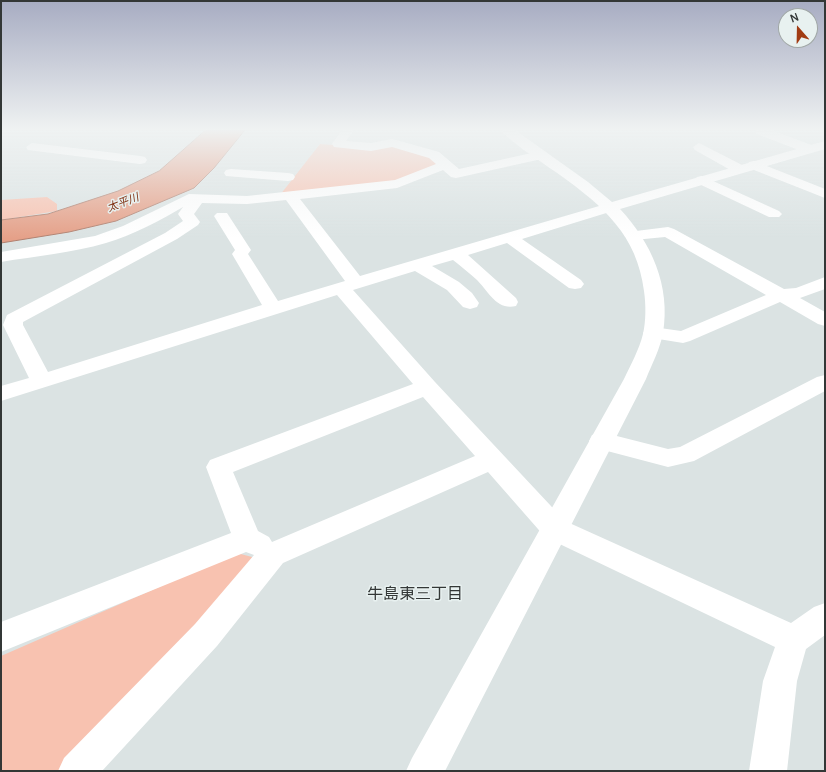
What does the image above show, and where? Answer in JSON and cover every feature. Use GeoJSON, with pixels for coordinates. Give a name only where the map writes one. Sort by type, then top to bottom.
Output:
{"type":"FeatureCollection","features":[{"type":"Feature","properties":{"kind":"street"},"geometry":{"type":"LineString","coordinates":[[408,190],[456,177],[447,166]]}},
{"type":"Feature","properties":{"kind":"street"},"geometry":{"type":"LineString","coordinates":[[1,257],[77,245],[101,239],[129,229],[189,198],[240,200],[397,184],[450,169],[469,166]]}},
{"type":"Feature","properties":{"kind":"street"},"geometry":{"type":"LineString","coordinates":[[425,771],[635,380],[653,333],[655,306],[653,281],[642,249],[634,235],[611,207],[556,166]]}},
{"type":"Feature","properties":{"kind":"street"},"geometry":{"type":"LineString","coordinates":[[734,166],[739,169]]}},
{"type":"Feature","properties":{"kind":"street"},"geometry":{"type":"LineString","coordinates":[[1,394],[41,380],[273,308],[750,166]]}},
{"type":"Feature","properties":{"kind":"street"},"geometry":{"type":"LineString","coordinates":[[757,166],[825,194]]}},
{"type":"Feature","properties":{"kind":"street"},"geometry":{"type":"LineString","coordinates":[[231,173],[288,177]]}},
{"type":"Feature","properties":{"kind":"street"},"geometry":{"type":"LineString","coordinates":[[702,180],[774,214]]}},
{"type":"Feature","properties":{"kind":"street"},"geometry":{"type":"LineString","coordinates":[[290,196],[349,286],[427,387],[555,529],[793,640]]}},
{"type":"Feature","properties":{"kind":"street"},"geometry":{"type":"LineString","coordinates":[[41,380],[13,325],[14,319],[171,236],[192,222],[186,214],[198,199]]}},
{"type":"Feature","properties":{"kind":"street"},"geometry":{"type":"LineString","coordinates":[[222,216],[243,250],[240,254],[273,308]]}},
{"type":"Feature","properties":{"kind":"street"},"geometry":{"type":"LineString","coordinates":[[634,235],[668,232],[825,320]]}},
{"type":"Feature","properties":{"kind":"street"},"geometry":{"type":"LineString","coordinates":[[509,238],[575,284]]}},
{"type":"Feature","properties":{"kind":"street"},"geometry":{"type":"LineString","coordinates":[[455,253],[486,279],[489,285],[509,302]]}},
{"type":"Feature","properties":{"kind":"street"},"geometry":{"type":"LineString","coordinates":[[416,265],[453,286],[465,295],[470,303]]}},
{"type":"Feature","properties":{"kind":"street"},"geometry":{"type":"LineString","coordinates":[[653,333],[682,337],[781,295],[800,293],[825,282]]}},
{"type":"Feature","properties":{"kind":"street"},"geometry":{"type":"LineString","coordinates":[[601,441],[668,458],[685,455],[825,382]]}},
{"type":"Feature","properties":{"kind":"street"},"geometry":{"type":"LineString","coordinates":[[260,546],[219,467],[427,387]]}},
{"type":"Feature","properties":{"kind":"street"},"geometry":{"type":"LineString","coordinates":[[1,638],[260,546],[493,459]]}},
{"type":"Feature","properties":{"kind":"street"},"geometry":{"type":"LineString","coordinates":[[77,771],[206,635],[260,546]]}},
{"type":"Feature","properties":{"kind":"street"},"geometry":{"type":"LineString","coordinates":[[768,771],[780,681],[793,640],[825,617]]}},
{"type":"Feature","properties":{"kind":"shaded area"},"geometry":{"type":"Polygon","coordinates":[[[303,166],[438,166],[395,183],[280,195],[303,166]]]}},
{"type":"Feature","properties":{"kind":"shaded area"},"geometry":{"type":"Polygon","coordinates":[[[47,197],[57,204],[57,211],[1,220],[1,200],[47,197]]]}},
{"type":"Feature","properties":{"kind":"shaded area"},"geometry":{"type":"Polygon","coordinates":[[[237,553],[252,557],[253,565],[63,771],[1,771],[1,656],[237,553]]]}},
{"type":"Feature","properties":{"kind":"water","name":"太平川"},"geometry":{"type":"Polygon","coordinates":[[[165,166],[216,166],[194,188],[116,221],[69,232],[1,243],[1,220],[48,214],[118,191],[159,171],[165,166]]]}},
{"type":"Feature","properties":{"kind":"district","name":"牛島東三丁目"},"geometry":{"type":"Point","coordinates":[415,595]}}]}
